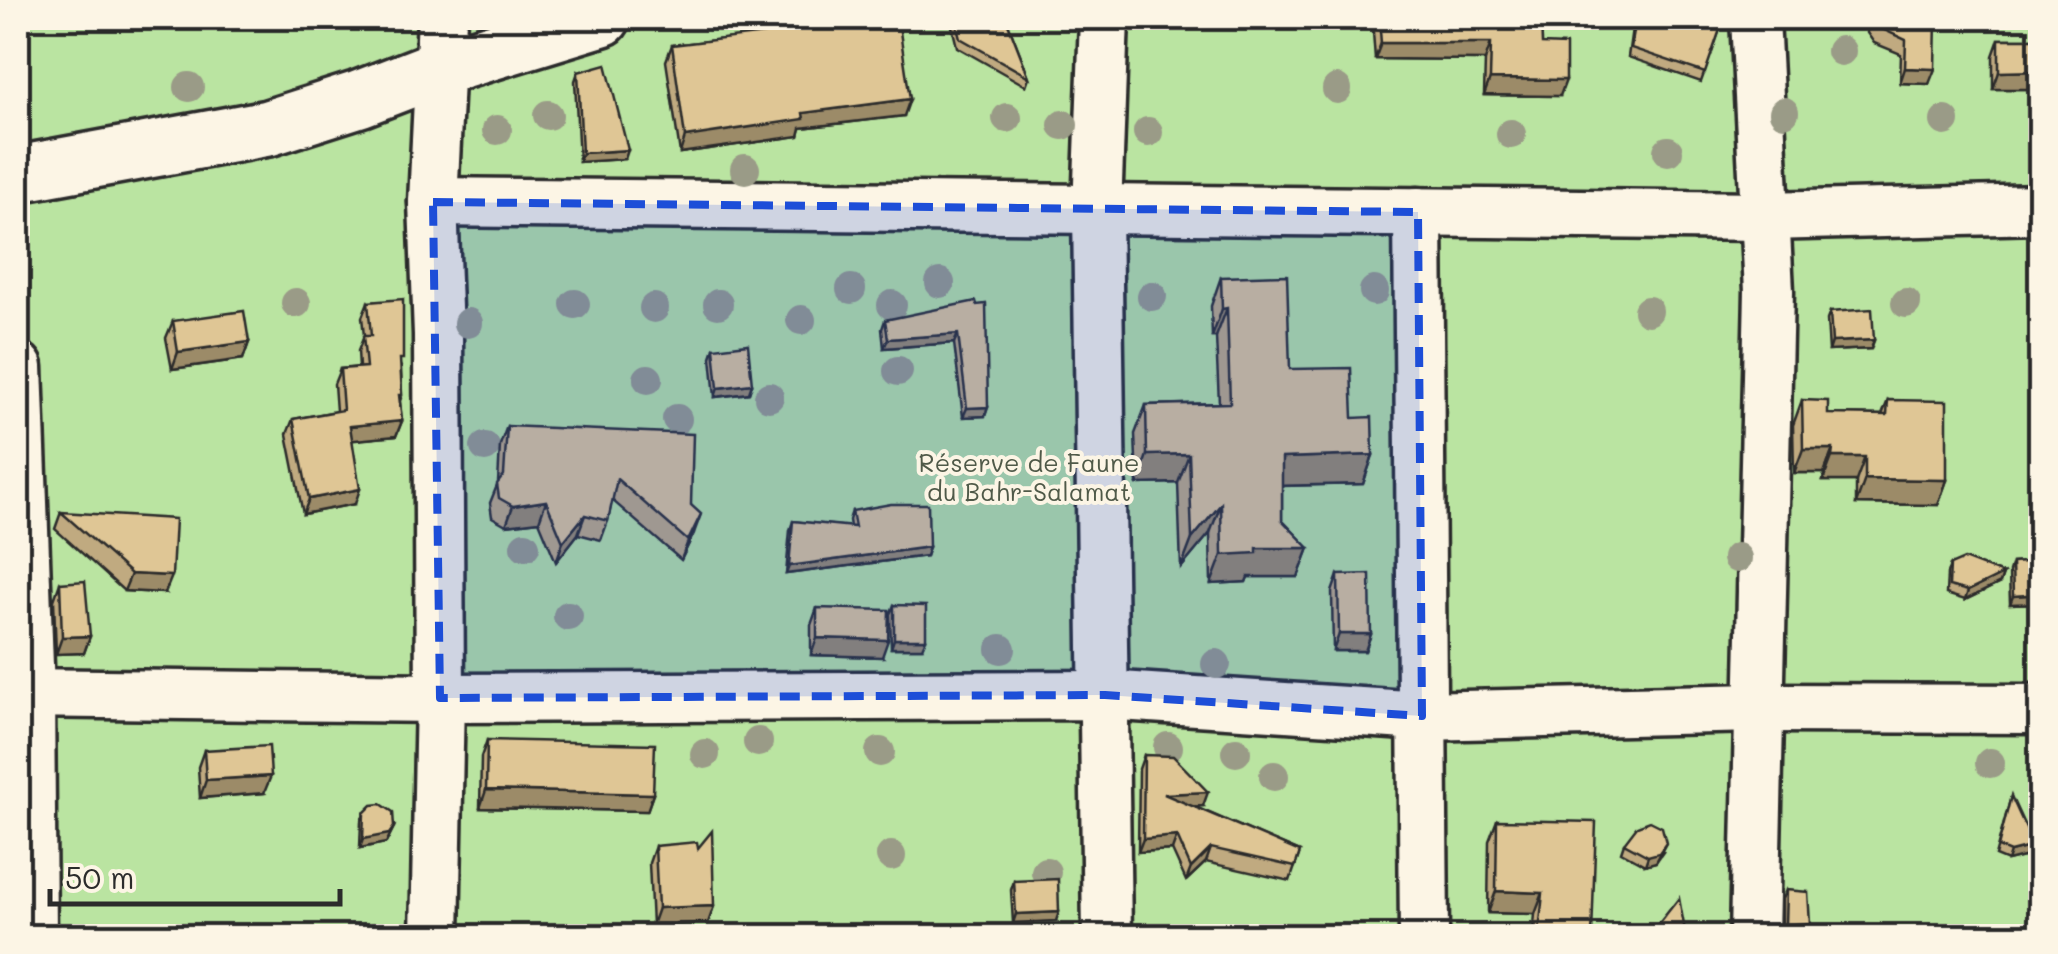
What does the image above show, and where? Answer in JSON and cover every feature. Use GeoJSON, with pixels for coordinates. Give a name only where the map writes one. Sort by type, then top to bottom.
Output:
{"type":"FeatureCollection","features":[{"type":"Feature","properties":{"kind":"main road"},"geometry":{"type":"LineString","coordinates":[[18,174],[268,128],[360,99],[442,42],[602,18]]}},
{"type":"Feature","properties":{"kind":"street"},"geometry":{"type":"LineString","coordinates":[[1104,18],[1097,210],[1107,936]]}},
{"type":"Feature","properties":{"kind":"street"},"geometry":{"type":"LineString","coordinates":[[1754,936],[1768,291],[1755,18]]}},
{"type":"Feature","properties":{"kind":"street"},"geometry":{"type":"LineString","coordinates":[[435,936],[440,698],[438,334],[433,202],[442,42]]}},
{"type":"Feature","properties":{"kind":"street"},"geometry":{"type":"LineString","coordinates":[[433,202],[1764,216],[2040,209]]}},
{"type":"Feature","properties":{"kind":"street"},"geometry":{"type":"LineString","coordinates":[[1418,212],[1424,936]]}},
{"type":"Feature","properties":{"kind":"street"},"geometry":{"type":"LineString","coordinates":[[18,366],[32,936]]}},
{"type":"Feature","properties":{"kind":"street"},"geometry":{"type":"LineString","coordinates":[[24,693],[440,698],[1106,695],[1422,716],[1756,708],[2040,710]]}},
{"type":"Feature","properties":{"kind":"highlighted area"},"geometry":{"type":"Polygon","coordinates":[[[433,202],[1418,212],[1422,716],[1105,695],[440,698],[433,202]]]}},
{"type":"Feature","properties":{"kind":"green space","name":"Réserve de Faune du Bahr-Salamat"},"geometry":{"type":"Polygon","coordinates":[[[18,18],[2040,18],[2040,936],[18,936],[18,18]]]}},
{"type":"Feature","properties":{"kind":"building"},"geometry":{"type":"Polygon","coordinates":[[[795,18],[898,18],[910,99],[803,113],[804,119],[685,137],[672,45],[798,30],[795,18]]]}},
{"type":"Feature","properties":{"kind":"building"},"geometry":{"type":"Polygon","coordinates":[[[955,18],[1006,18],[1029,77],[960,38],[955,18]]]}},
{"type":"Feature","properties":{"kind":"building"},"geometry":{"type":"Polygon","coordinates":[[[1379,18],[1541,18],[1542,44],[1566,45],[1566,80],[1490,79],[1491,43],[1381,43],[1379,18]]]}},
{"type":"Feature","properties":{"kind":"building"},"geometry":{"type":"Polygon","coordinates":[[[1668,18],[1724,18],[1705,73],[1631,48],[1636,19],[1664,23],[1668,18]]]}},
{"type":"Feature","properties":{"kind":"building"},"geometry":{"type":"Polygon","coordinates":[[[1872,18],[1936,18],[1935,69],[1905,68],[1906,40],[1880,28],[1872,18]]]}},
{"type":"Feature","properties":{"kind":"building"},"geometry":{"type":"Polygon","coordinates":[[[1999,39],[2040,39],[2040,71],[1999,72],[1999,39]]]}},
{"type":"Feature","properties":{"kind":"building"},"geometry":{"type":"Polygon","coordinates":[[[606,64],[628,150],[582,153],[578,72],[606,64]]]}},
{"type":"Feature","properties":{"kind":"building"},"geometry":{"type":"Polygon","coordinates":[[[1287,275],[1290,369],[1351,368],[1353,418],[1372,417],[1373,455],[1282,458],[1282,520],[1309,548],[1257,548],[1257,553],[1222,555],[1221,504],[1192,539],[1189,454],[1147,455],[1146,405],[1230,403],[1227,308],[1222,309],[1221,277],[1287,275]]]}},
{"type":"Feature","properties":{"kind":"building"},"geometry":{"type":"Polygon","coordinates":[[[403,299],[399,395],[402,421],[350,426],[360,489],[309,499],[293,419],[343,410],[340,369],[366,367],[363,336],[371,336],[368,302],[403,299]]]}},
{"type":"Feature","properties":{"kind":"building"},"geometry":{"type":"Polygon","coordinates":[[[976,301],[977,305],[986,304],[988,407],[967,408],[958,334],[888,339],[885,320],[976,301]]]}},
{"type":"Feature","properties":{"kind":"building"},"geometry":{"type":"Polygon","coordinates":[[[1872,309],[1874,340],[1832,342],[1830,312],[1872,309]]]}},
{"type":"Feature","properties":{"kind":"building"},"geometry":{"type":"Polygon","coordinates":[[[244,311],[249,342],[178,352],[173,321],[244,311]]]}},
{"type":"Feature","properties":{"kind":"building"},"geometry":{"type":"Polygon","coordinates":[[[748,344],[752,384],[718,388],[714,348],[748,344]]]}},
{"type":"Feature","properties":{"kind":"building"},"geometry":{"type":"Polygon","coordinates":[[[1802,400],[1828,401],[1828,414],[1887,415],[1888,400],[1947,401],[1947,480],[1865,479],[1865,457],[1832,457],[1833,449],[1803,449],[1802,400]]]}},
{"type":"Feature","properties":{"kind":"building"},"geometry":{"type":"Polygon","coordinates":[[[507,426],[693,434],[691,505],[701,514],[688,541],[617,479],[608,521],[585,515],[563,542],[546,501],[513,506],[499,498],[497,484],[504,475],[507,426]]]}},
{"type":"Feature","properties":{"kind":"building"},"geometry":{"type":"Polygon","coordinates":[[[891,504],[928,504],[929,547],[789,566],[793,521],[855,527],[852,511],[891,504]]]}},
{"type":"Feature","properties":{"kind":"building"},"geometry":{"type":"Polygon","coordinates":[[[61,512],[175,519],[172,576],[131,574],[61,512]]]}},
{"type":"Feature","properties":{"kind":"building"},"geometry":{"type":"Polygon","coordinates":[[[1964,559],[2003,574],[1968,591],[1949,586],[1950,565],[1964,559]]]}},
{"type":"Feature","properties":{"kind":"building"},"geometry":{"type":"Polygon","coordinates":[[[2040,561],[2040,594],[2013,596],[2012,563],[2040,561]]]}},
{"type":"Feature","properties":{"kind":"building"},"geometry":{"type":"Polygon","coordinates":[[[1370,574],[1371,634],[1339,634],[1338,575],[1370,574]]]}},
{"type":"Feature","properties":{"kind":"building"},"geometry":{"type":"Polygon","coordinates":[[[85,581],[90,636],[62,637],[60,583],[85,581]]]}},
{"type":"Feature","properties":{"kind":"building"},"geometry":{"type":"Polygon","coordinates":[[[894,605],[926,606],[926,639],[894,639],[894,605]]]}},
{"type":"Feature","properties":{"kind":"building"},"geometry":{"type":"Polygon","coordinates":[[[817,608],[889,610],[888,640],[817,638],[817,608]]]}},
{"type":"Feature","properties":{"kind":"building"},"geometry":{"type":"Polygon","coordinates":[[[487,740],[655,744],[653,794],[486,790],[487,740]]]}},
{"type":"Feature","properties":{"kind":"building"},"geometry":{"type":"Polygon","coordinates":[[[269,746],[271,776],[206,780],[204,750],[269,746]]]}},
{"type":"Feature","properties":{"kind":"building"},"geometry":{"type":"Polygon","coordinates":[[[1144,755],[1173,756],[1208,792],[1164,794],[1300,852],[1295,867],[1211,848],[1191,868],[1177,836],[1143,839],[1144,755]]]}},
{"type":"Feature","properties":{"kind":"building"},"geometry":{"type":"Polygon","coordinates":[[[2011,796],[2028,833],[2030,847],[2010,852],[1998,847],[2011,796]]]}},
{"type":"Feature","properties":{"kind":"building"},"geometry":{"type":"Polygon","coordinates":[[[381,804],[393,812],[394,827],[389,834],[363,839],[364,813],[372,805],[381,804]]]}},
{"type":"Feature","properties":{"kind":"building"},"geometry":{"type":"Polygon","coordinates":[[[1497,820],[1596,822],[1592,936],[1539,933],[1543,893],[1496,891],[1497,820]]]}},
{"type":"Feature","properties":{"kind":"building"},"geometry":{"type":"Polygon","coordinates":[[[1650,821],[1662,827],[1666,843],[1659,853],[1648,856],[1624,843],[1637,826],[1650,821]]]}},
{"type":"Feature","properties":{"kind":"building"},"geometry":{"type":"Polygon","coordinates":[[[712,831],[714,906],[658,908],[655,846],[697,842],[698,848],[712,831]]]}},
{"type":"Feature","properties":{"kind":"building"},"geometry":{"type":"Polygon","coordinates":[[[1058,879],[1059,912],[1016,914],[1014,881],[1058,879]]]}},
{"type":"Feature","properties":{"kind":"building"},"geometry":{"type":"Polygon","coordinates":[[[1786,890],[1808,892],[1810,923],[1785,925],[1786,890]]]}},
{"type":"Feature","properties":{"kind":"building"},"geometry":{"type":"Polygon","coordinates":[[[1679,898],[1686,936],[1649,936],[1679,898]]]}}]}
